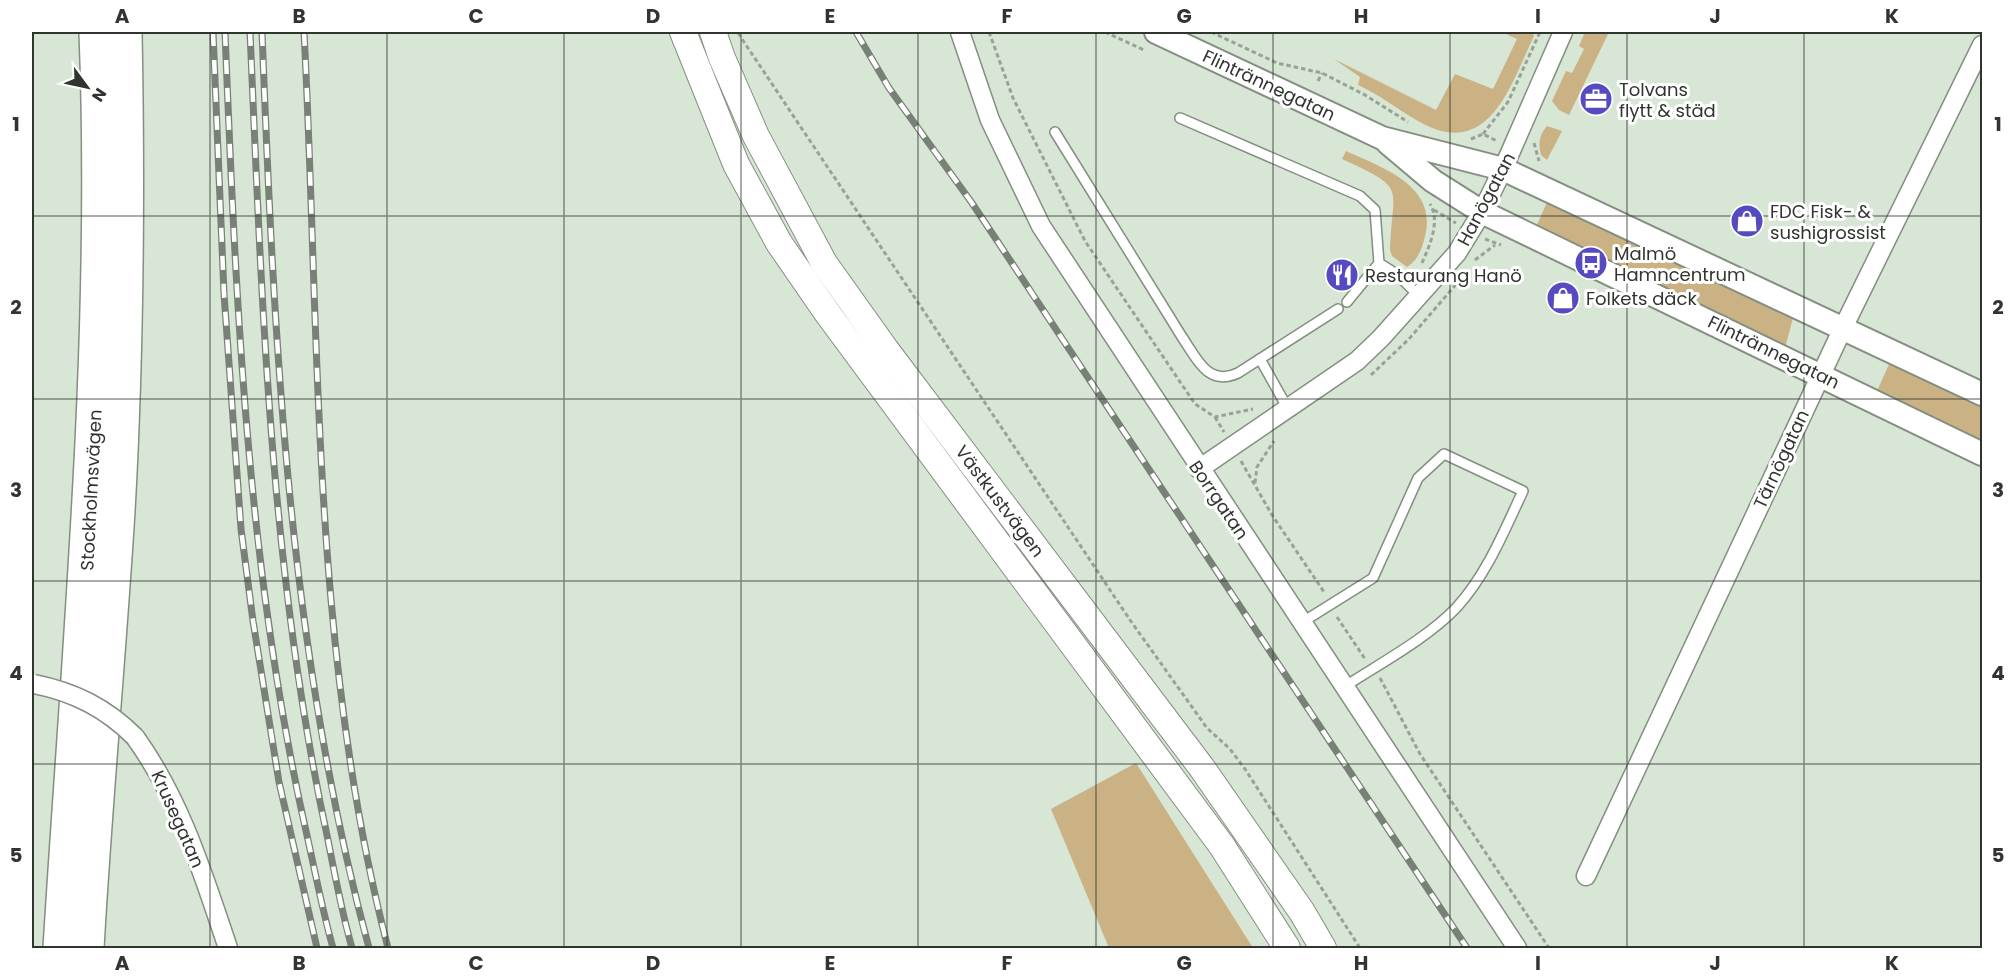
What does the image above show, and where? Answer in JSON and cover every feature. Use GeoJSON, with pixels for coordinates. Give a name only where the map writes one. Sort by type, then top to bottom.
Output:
{"type":"FeatureCollection","features":[{"type":"Feature","properties":{"kind":"highway","name":"Stockholmsvägen"},"geometry":{"type":"LineString","coordinates":[[60,948],[86,586],[96,383],[99,283],[96,32]]}},
{"type":"Feature","properties":{"kind":"highway","name":"Stockholmsvägen"},"geometry":{"type":"LineString","coordinates":[[87,948],[121,440],[125,245],[125,32]]}},
{"type":"Feature","properties":{"kind":"main road","name":"Västkustvägen"},"geometry":{"type":"LineString","coordinates":[[683,32],[736,164],[780,243],[828,314],[1222,846],[1287,948]]}},
{"type":"Feature","properties":{"kind":"main road","name":"Västkustvägen"},"geometry":{"type":"LineString","coordinates":[[732,32],[722,58],[756,136],[824,263],[886,350],[1202,768],[1302,912],[1323,948]]}},
{"type":"Feature","properties":{"kind":"street","name":"Borrgatan"},"geometry":{"type":"LineString","coordinates":[[960,32],[990,120],[1041,226],[1199,469],[1517,948]]}},
{"type":"Feature","properties":{"kind":"street","name":"Flintrännegatan"},"geometry":{"type":"LineString","coordinates":[[1156,32],[1382,138],[1503,169],[1983,394]]}},
{"type":"Feature","properties":{"kind":"street","name":"Hanögatan"},"geometry":{"type":"LineString","coordinates":[[1199,469],[1283,400],[1357,361],[1414,290],[1457,253],[1482,212],[1503,169],[1563,32]]}},
{"type":"Feature","properties":{"kind":"street","name":"Tärnögatan"},"geometry":{"type":"LineString","coordinates":[[1586,876],[1843,328],[1983,45]]}},
{"type":"Feature","properties":{"kind":"street","name":"Flintrännegatan"},"geometry":{"type":"LineString","coordinates":[[1382,138],[1433,181],[1482,212],[1983,454]]}},
{"type":"Feature","properties":{"kind":"street","name":"Krusegatan"},"geometry":{"type":"LineString","coordinates":[[33,684],[92,703],[111,715],[135,737],[157,768],[173,799],[193,846],[228,948]]}},
{"type":"Feature","properties":{"kind":"lane"},"geometry":{"type":"LineString","coordinates":[[1180,118],[1360,195],[1375,210],[1379,262],[1347,302]]}},
{"type":"Feature","properties":{"kind":"lane"},"geometry":{"type":"LineString","coordinates":[[1055,132],[1202,366],[1213,375],[1226,378],[1338,309]]}},
{"type":"Feature","properties":{"kind":"lane"},"geometry":{"type":"LineString","coordinates":[[1379,262],[1414,290]]}},
{"type":"Feature","properties":{"kind":"lane"},"geometry":{"type":"LineString","coordinates":[[1260,359],[1283,400]]}},
{"type":"Feature","properties":{"kind":"lane"},"geometry":{"type":"LineString","coordinates":[[1301,623],[1373,578],[1418,478],[1444,454],[1523,491],[1485,569],[1456,608],[1406,647],[1344,687]]}},
{"type":"Feature","properties":{"kind":"path"},"geometry":{"type":"LineString","coordinates":[[732,32],[1130,620],[1207,728],[1230,749],[1245,769],[1360,948]]}},
{"type":"Feature","properties":{"kind":"path"},"geometry":{"type":"LineString","coordinates":[[989,32],[1013,98],[1085,241],[1195,404],[1215,417],[1246,412],[1283,400]]}},
{"type":"Feature","properties":{"kind":"path"},"geometry":{"type":"LineString","coordinates":[[1211,32],[1277,63],[1322,73],[1365,95],[1411,124]]}},
{"type":"Feature","properties":{"kind":"path"},"geometry":{"type":"LineString","coordinates":[[1483,134],[1508,102],[1540,32]]}},
{"type":"Feature","properties":{"kind":"path"},"geometry":{"type":"LineString","coordinates":[[1318,81],[1322,73]]}},
{"type":"Feature","properties":{"kind":"path"},"geometry":{"type":"LineString","coordinates":[[1414,290],[1432,239],[1434,210],[1425,196]]}},
{"type":"Feature","properties":{"kind":"path"},"geometry":{"type":"LineString","coordinates":[[1255,486],[1393,699],[1420,754],[1549,948]]}},
{"type":"Feature","properties":{"kind":"shaded area"},"geometry":{"type":"Polygon","coordinates":[[[1533,32],[1534,36],[1516,76],[1494,113],[1480,125],[1463,132],[1442,131],[1418,121],[1358,85],[1360,77],[1334,59],[1436,110],[1455,74],[1493,89],[1517,39],[1504,33],[1533,32]]]}},
{"type":"Feature","properties":{"kind":"shaded area"},"geometry":{"type":"Polygon","coordinates":[[[1585,32],[1609,32],[1569,115],[1559,110],[1552,101],[1566,71],[1572,73],[1584,49],[1579,46],[1585,32]]]}},
{"type":"Feature","properties":{"kind":"shaded area"},"geometry":{"type":"Polygon","coordinates":[[[1547,126],[1562,131],[1547,160],[1541,155],[1539,143],[1547,126]]]}},
{"type":"Feature","properties":{"kind":"shaded area"},"geometry":{"type":"Polygon","coordinates":[[[1346,151],[1391,172],[1415,192],[1423,204],[1427,219],[1424,241],[1417,258],[1407,267],[1392,256],[1390,250],[1392,191],[1378,177],[1342,159],[1346,151]]]}},
{"type":"Feature","properties":{"kind":"shaded area"},"geometry":{"type":"Polygon","coordinates":[[[1548,200],[1794,314],[1785,348],[1536,227],[1548,200]]]}},
{"type":"Feature","properties":{"kind":"shaded area"},"geometry":{"type":"Polygon","coordinates":[[[1891,360],[1982,403],[1982,441],[1877,391],[1891,360]]]}},
{"type":"Feature","properties":{"kind":"shaded area"},"geometry":{"type":"Polygon","coordinates":[[[1136,763],[1253,948],[1109,948],[1051,809],[1136,763]]]}},
{"type":"Feature","properties":{"kind":"railway"},"geometry":{"type":"LineString","coordinates":[[213,32],[224,294],[241,529],[279,782],[317,948]]}},
{"type":"Feature","properties":{"kind":"railway"},"geometry":{"type":"LineString","coordinates":[[225,32],[240,337],[258,539],[287,740],[333,948]]}},
{"type":"Feature","properties":{"kind":"railway"},"geometry":{"type":"LineString","coordinates":[[250,32],[265,336],[281,539],[308,740],[352,948]]}},
{"type":"Feature","properties":{"kind":"railway"},"geometry":{"type":"LineString","coordinates":[[262,32],[272,263],[280,378],[303,608],[320,722],[342,836],[369,948]]}},
{"type":"Feature","properties":{"kind":"railway"},"geometry":{"type":"LineString","coordinates":[[304,32],[317,377],[332,608],[345,723],[363,836],[388,948]]}},
{"type":"Feature","properties":{"kind":"railway"},"geometry":{"type":"LineString","coordinates":[[856,32],[889,88],[972,203],[1467,948]]}},
{"type":"Feature","properties":{"kind":"place","name":"Tolvans flytt & städ"},"geometry":{"type":"Point","coordinates":[1596,99]}},
{"type":"Feature","properties":{"kind":"place","name":"FDC Fisk- & sushigrossist"},"geometry":{"type":"Point","coordinates":[1747,221]}},
{"type":"Feature","properties":{"kind":"place","name":"Malmö Hamncentrum"},"geometry":{"type":"Point","coordinates":[1591,263]}},
{"type":"Feature","properties":{"kind":"place","name":"Restaurang Hanö"},"geometry":{"type":"Point","coordinates":[1342,275]}},
{"type":"Feature","properties":{"kind":"place","name":"Folkets däck"},"geometry":{"type":"Point","coordinates":[1563,298]}}]}
